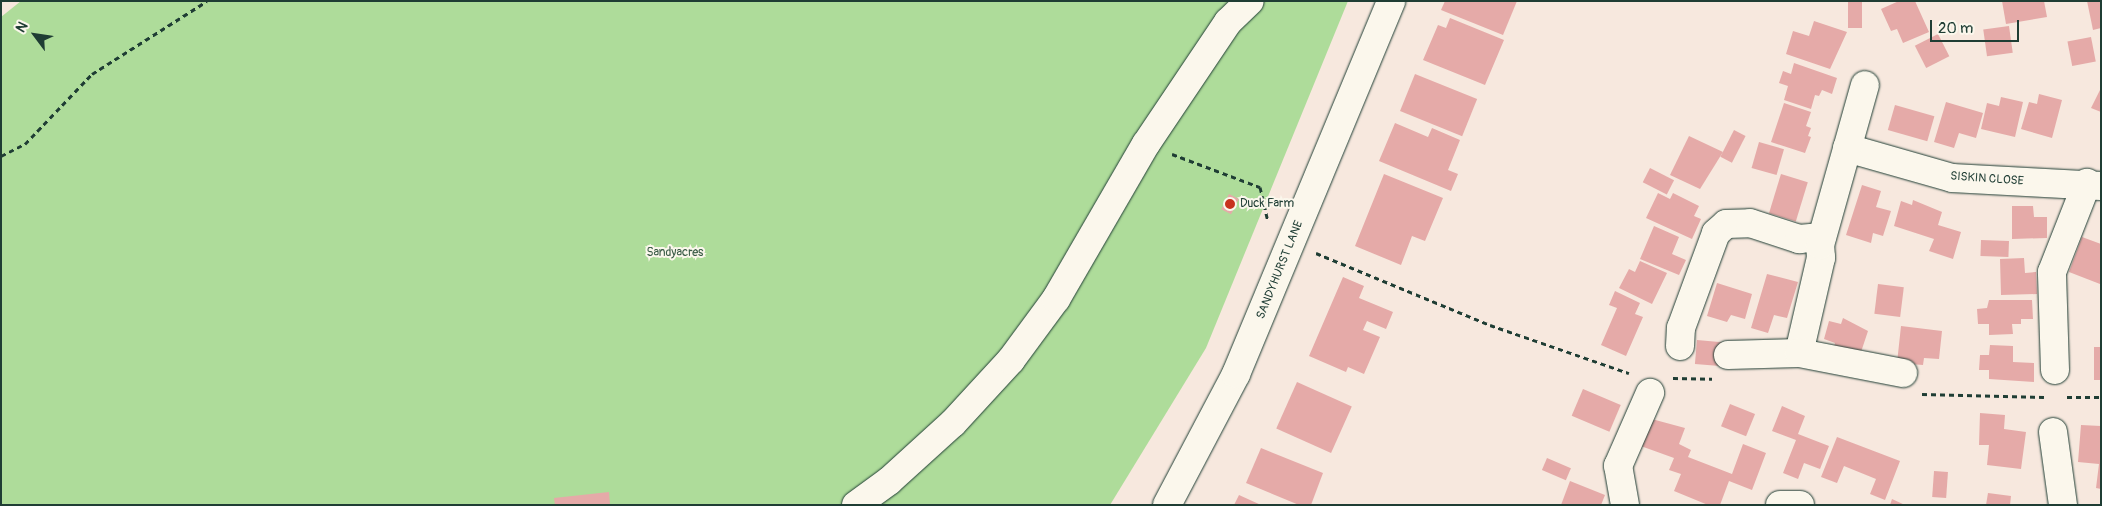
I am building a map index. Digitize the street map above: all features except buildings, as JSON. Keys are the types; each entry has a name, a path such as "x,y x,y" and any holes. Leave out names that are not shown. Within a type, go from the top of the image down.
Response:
{"street":[{"path":"856,505 889,481 953,423 1011,360 1056,299 1146,144 1228,22 1250,1"},
{"name":"SANDYHURST LANE","path":"1167,505 1236,374 1291,242 1383,4"},
{"path":"1800,354 1821,258 1822,237 1865,85"},
{"name":"SISKIN CLOSE","path":"1847,148 1952,178 2094,184"},
{"path":"2055,370 2052,272 2094,184"},
{"path":"1680,346 1682,328 1716,233 1726,224 1728,217 1799,238 1822,237"},
{"path":"1728,355 1800,354 1903,373"},
{"path":"1625,505 1618,466 1650,393"},
{"path":"2053,432 2063,505"},
{"path":"1780,505 1800,505"}],"path":[{"path":"1,156 25,144 92,74 207,1"},
{"path":"1146,144 1260,186 1270,231 1291,242"}],"green space":[{"name":"Sandyacres","path":"21,1 1348,1 1206,348 1110,505 1,505 1,17"}],"place":[{"name":"Duck Farm","path":"1230,204"}]}
